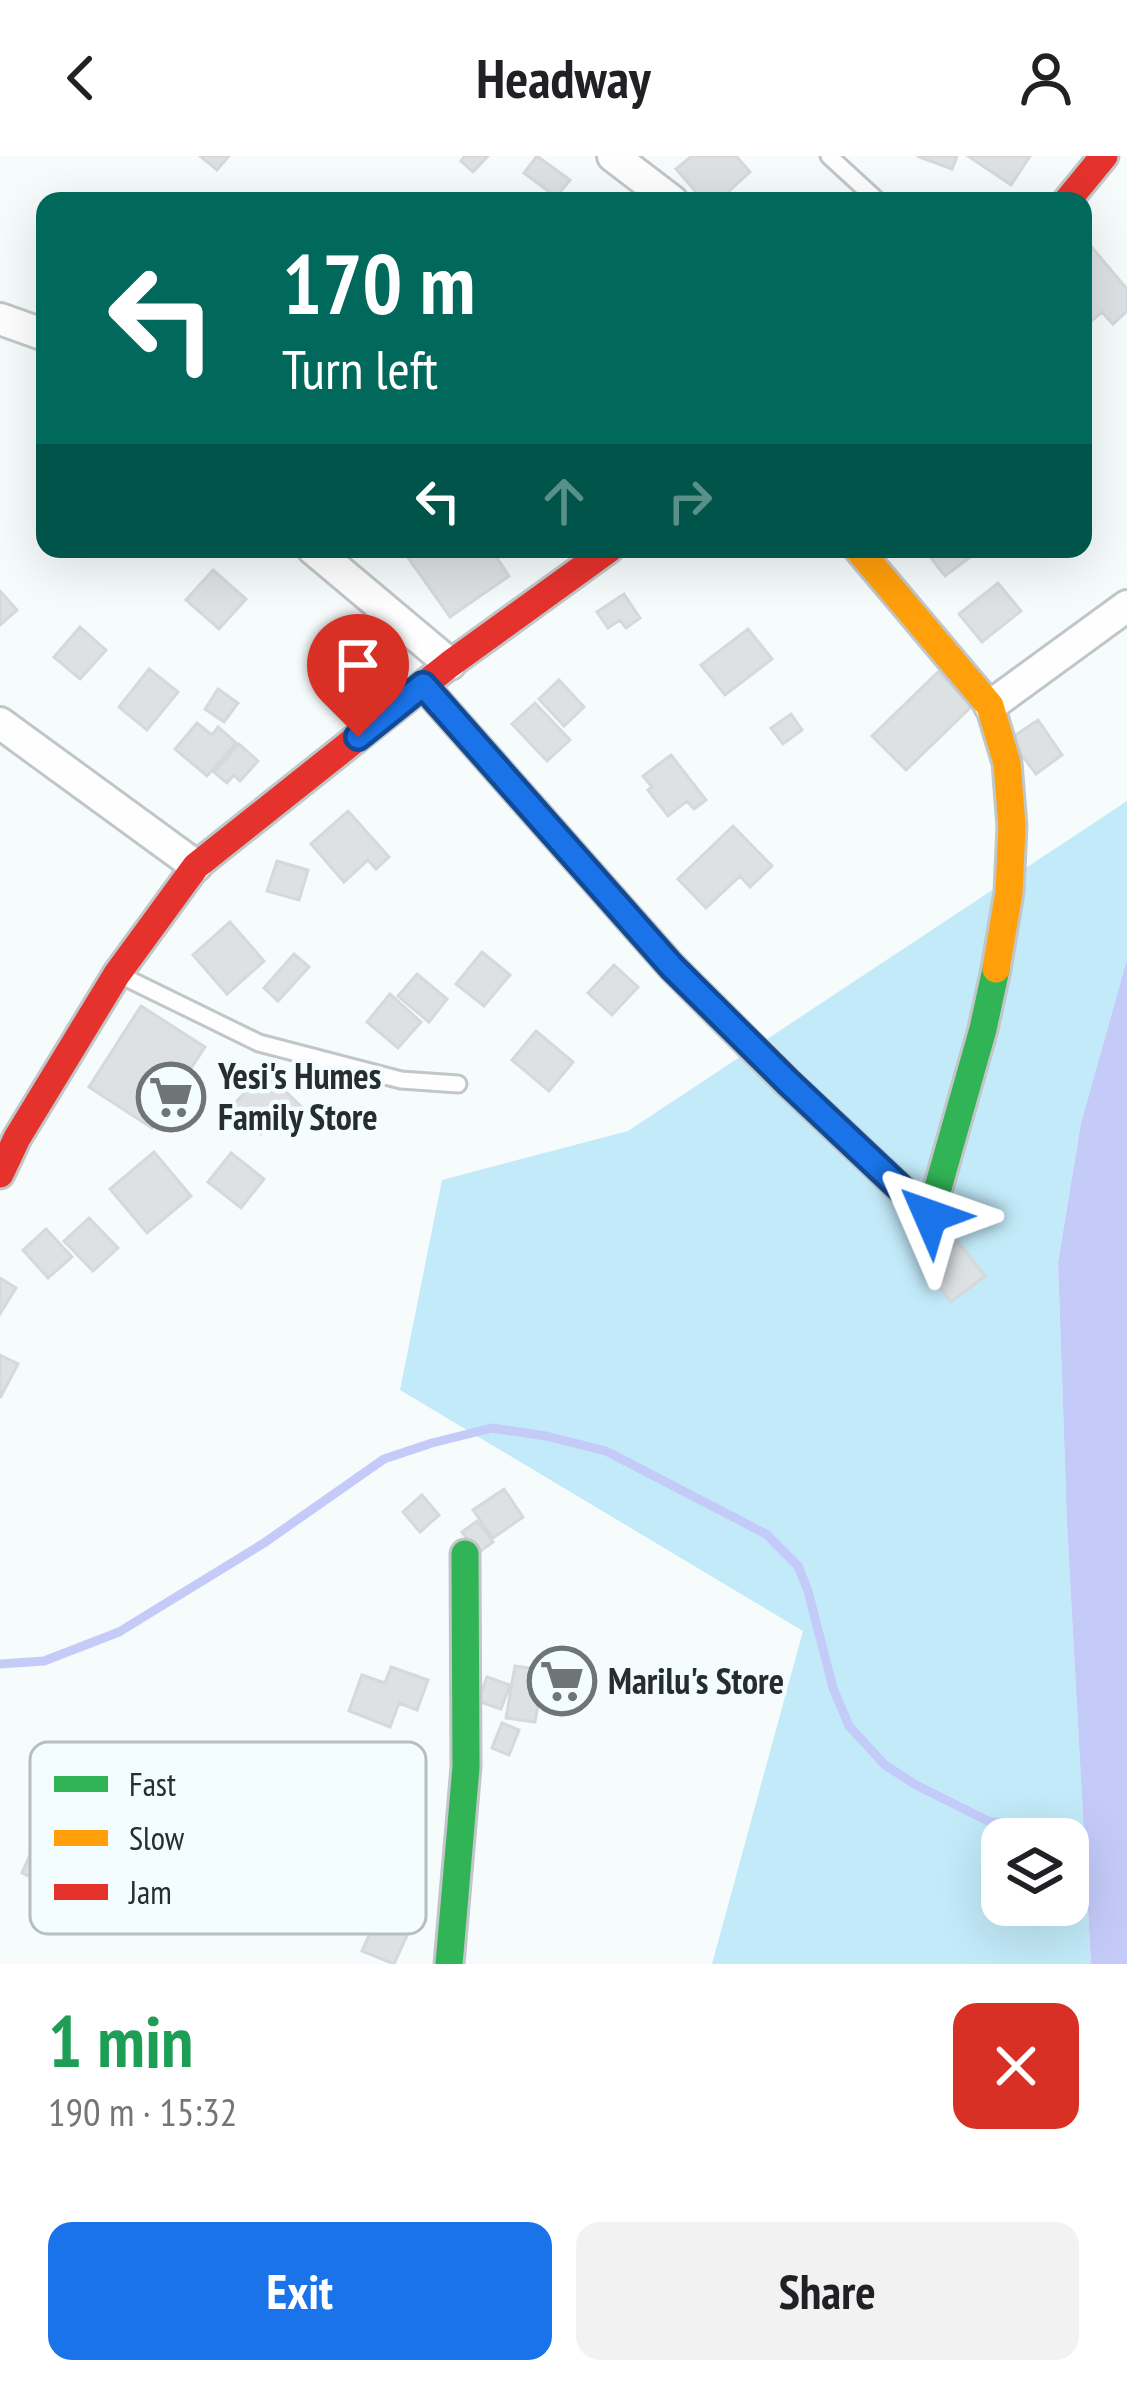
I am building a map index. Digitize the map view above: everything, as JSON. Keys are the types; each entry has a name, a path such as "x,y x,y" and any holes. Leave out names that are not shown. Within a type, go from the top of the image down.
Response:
{"street":[{"path":"613,156 660,192"},
{"path":"1074,192 1104,156"},
{"path":"0,319 36,331"},
{"path":"325,558 450,664"},
{"path":"0,1174 117,974 196,866 450,664 596,558"},
{"path":"423,685 672,967 930,1216 999,964 1012,849 1011,802 1002,735 990,706 866,558"},
{"path":"990,706 1127,606"},
{"path":"0,723 196,866"},
{"path":"449,1964 466,1767 465,1553"}],"lane":[{"path":"829,156 868,192"},
{"path":"117,974 260,1043 400,1080 458,1084"}],"shaded area":[{"path":"1127,801 1127,959 1081,1123 1058,1262 1083,1818 981,1818 981,1926 1089,1926 1091,1964 712,1964 803,1631 400,1390 442,1180 628,1131"},
{"path":"1127,959 1127,1964 1091,1964 1089,1818 1083,1818 1058,1262 1081,1123"}],"building":[{"path":"200,156 229,156 217,170"},
{"path":"465,156 488,156 473,172 461,161"},
{"path":"537,156 570,180 560,192 549,192 524,173"},
{"path":"692,156 736,156 750,172 728,192 696,192 676,169"},
{"path":"917,156 957,156 952,169"},
{"path":"968,156 1030,156 1011,185"},
{"path":"1092,247 1127,289 1127,311 1113,324 1102,312 1092,320"},
{"path":"408,558 497,558 509,576 450,617"},
{"path":"931,558 969,558 945,576"},
{"path":"213,570 246,599 219,629 186,600"},
{"path":"998,583 1021,611 982,642 959,614"},
{"path":"0,591 17,610 0,625"},
{"path":"624,594 640,618 626,628 620,620 608,628 597,612"},
{"path":"80,627 106,650 80,679 54,657"},
{"path":"748,629 772,659 725,695 701,665"},
{"path":"149,669 178,692 147,730 119,707"},
{"path":"938,672 972,706 906,770 872,736"},
{"path":"559,680 584,707 564,726 539,699"},
{"path":"218,689 238,703 224,722 205,709"},
{"path":"535,703 570,740 547,761 512,724"},
{"path":"791,714 802,730 783,744 771,728"},
{"path":"1038,720 1062,755 1036,774 1010,739"},
{"path":"197,723 212,735 218,727 236,743 207,776 175,749"},
{"path":"239,744 258,761 240,781 234,775 227,783 214,772"},
{"path":"671,755 706,800 694,809 687,801 668,816 643,776"},
{"path":"348,811 389,857 376,869 368,860 344,882 311,844"},
{"path":"733,826 772,866 750,887 740,876 706,908 678,879"},
{"path":"277,861 308,870 299,900 267,891"},
{"path":"230,922 264,961 227,994 193,955"},
{"path":"482,952 510,975 484,1006 456,984"},
{"path":"294,954 309,967 278,1001 264,988"},
{"path":"614,965 638,987 612,1015 588,993"},
{"path":"417,974 447,999 429,1022 398,996"},
{"path":"390,994 421,1022 398,1048 367,1022"},
{"path":"141,1006 205,1047 152,1128 89,1087"},
{"path":"536,1031 573,1062 549,1091 512,1060"},
{"path":"265,1072 307,1112 288,1132 275,1120 261,1134 232,1106"},
{"path":"154,1152 191,1196 147,1233 110,1189"},
{"path":"231,1153 264,1179 241,1208 208,1182"},
{"path":"89,1218 118,1248 93,1271 64,1241"},
{"path":"46,1229 72,1257 48,1278 23,1250"},
{"path":"958,1242 985,1276 951,1302 925,1268"},
{"path":"0,1278 16,1288 0,1314"},
{"path":"0,1355 18,1364 0,1398"},
{"path":"504,1489 523,1517 493,1538 473,1510"},
{"path":"422,1495 439,1515 420,1532 403,1512"},
{"path":"477,1521 493,1542 478,1553 462,1532"},
{"path":"515,1666 544,1670 535,1722 506,1718"},
{"path":"391,1667 428,1680 417,1710 399,1703 390,1727 349,1711 362,1675 385,1683"},
{"path":"487,1677 510,1685 501,1709 478,1701"},
{"path":"502,1723 519,1730 509,1755 492,1748"},
{"path":"370,1934 408,1934 394,1964 362,1951"}],"waterway":[{"path":"0,1664 44,1661 119,1632 264,1543 384,1459 492,1428 546,1436 606,1451 766,1534 798,1566 833,1688 849,1726 885,1765 988,1821 1092,1835"}],"traffic: fast":[{"path":"423,685 672,967 930,1216 996,969"},
{"path":"449,1964 466,1767 465,1554"}],"traffic: slow":[{"path":"866,558 990,706 1007,763 1012,826 1009,892 996,969"}],"traffic: jam":[{"path":"1074,192 1104,156"},
{"path":"0,1174 117,974 196,866 450,664 597,558"}],"place":[{"name":"Yesi's Humes Family Store","path":"171,1097"},
{"name":"Marilu's Store","path":"562,1681"}],"route":[{"path":"358,737 423,685 672,967 930,1216"}]}
